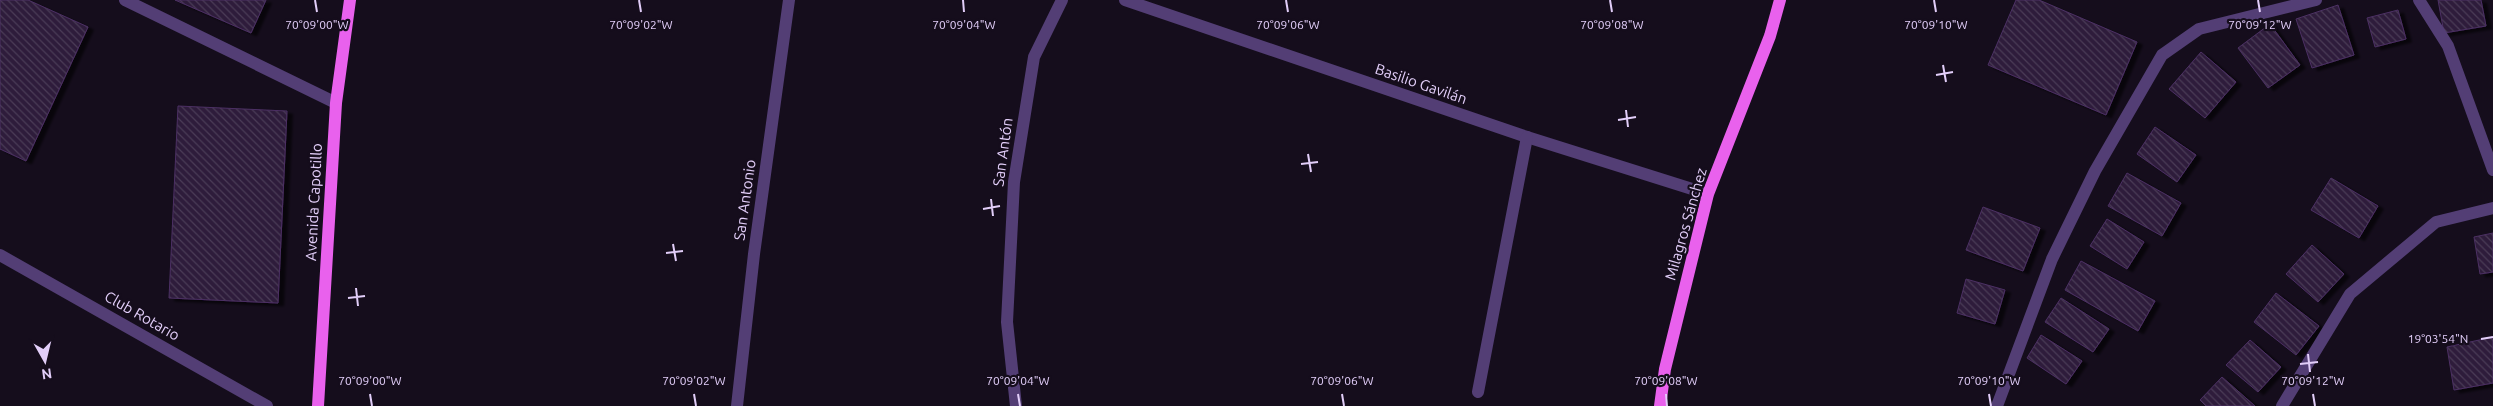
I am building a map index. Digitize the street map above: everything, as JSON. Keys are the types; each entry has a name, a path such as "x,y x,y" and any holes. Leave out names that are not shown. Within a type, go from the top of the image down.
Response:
{"main road":[{"name":"Avenida Capotillo","path":"318,406 336,103 350,0"},
{"name":"Milagros Sánchez","path":"1660,406 1665,369 1708,194 1770,36 1780,0"}],"street":[{"path":"125,0 336,103"},
{"name":"San Antonio","path":"737,406 754,254 789,0"},
{"name":"San Antón","path":"1016,406 1007,322 1014,182 1034,57 1062,0"},
{"name":"Basilio Gavilán","path":"1125,0 1527,137 1708,194"},
{"path":"1996,406 2052,259 2095,171 2162,54 2199,29 2316,0"},
{"path":"2419,0 2448,46 2493,170"},
{"path":"1478,392 1527,137"},
{"path":"2282,406 2350,294 2436,222 2493,208"},
{"name":"Club Rotario","path":"0,255 267,406"}],"building":[{"path":"0,0 28,0 88,27 26,161 0,149"},
{"path":"175,0 266,0 251,33"},
{"path":"2016,0 2039,0 2137,42 2106,115 1988,65"},
{"path":"2438,0 2481,0 2486,26 2444,33"},
{"path":"2338,5 2354,55 2312,68 2296,19"},
{"path":"2398,10 2406,39 2375,47 2367,18"},
{"path":"2270,24 2300,65 2268,88 2238,48"},
{"path":"2201,52 2236,82 2205,118 2169,89"},
{"path":"178,106 287,111 278,303 169,298"},
{"path":"2155,127 2196,155 2177,182 2137,154"},
{"path":"2127,173 2181,203 2162,236 2108,206"},
{"path":"2331,178 2378,206 2359,238 2311,210"},
{"path":"1983,207 2040,228 2023,271 1966,250"},
{"path":"2107,219 2144,242 2127,269 2090,246"},
{"path":"2493,233 2493,272 2480,274 2474,237"},
{"path":"2312,245 2344,274 2318,302 2286,274"},
{"path":"2081,261 2155,301 2138,331 2065,290"},
{"path":"1966,279 2005,290 1995,324 1957,313"},
{"path":"2276,293 2319,326 2296,355 2254,322"},
{"path":"2061,298 2109,329 2093,352 2045,322"},
{"path":"2041,335 2082,361 2066,384 2027,358"},
{"path":"2493,337 2493,383 2454,390 2447,347"},
{"path":"2250,340 2281,367 2258,392 2226,365"},
{"path":"2222,377 2255,406 2206,406 2200,400"}]}
